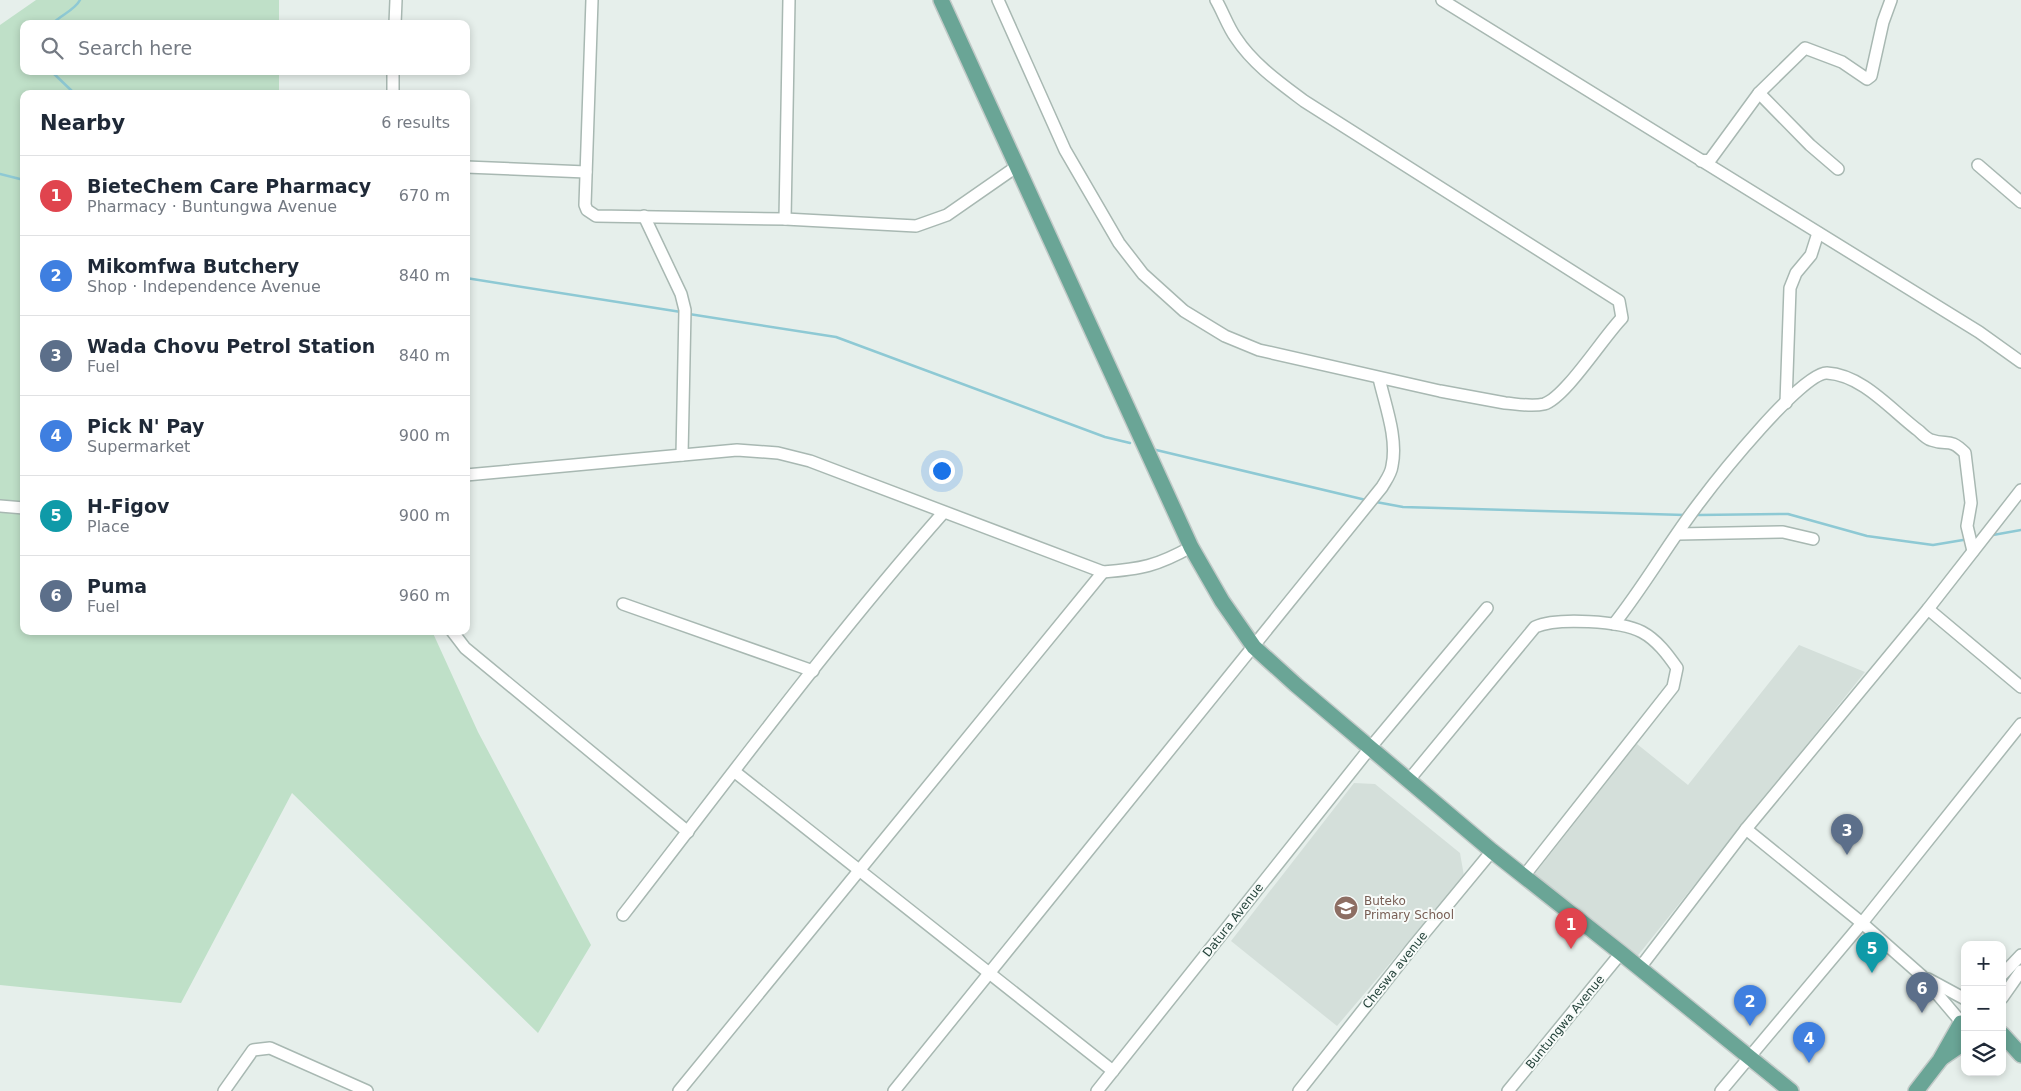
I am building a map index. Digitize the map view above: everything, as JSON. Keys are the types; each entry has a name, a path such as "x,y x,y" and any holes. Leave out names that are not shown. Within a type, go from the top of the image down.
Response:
{"main road":[{"path":"941,0 1191,547 1222,601 1254,647 1492,851 1622,953 1639,969 1791,1091"},
{"path":"1916,1091 1940,1060 1961,1024"},
{"path":"2006,1038 2021,1055"},
{"path":"1940,1060 1961,1045"},
{"path":"2006,1046 2021,1055"}],"street":[{"path":"395,20 396,0"},
{"path":"592,0 585,205 590,213 604,217 785,219 894,226 930,223 946,215 1016,166"},
{"path":"785,219 789,0"},
{"path":"998,0 1065,150 1119,243 1143,274 1184,311 1231,339 1259,350 1379,378 1505,403 1545,404 1568,384 1622,318 1621,306 1616,297 1296,96 1265,70 1240,43 1216,0"},
{"path":"1442,0 1979,332 2021,362"},
{"path":"1700,161 1710,160 1760,92 1806,48 1842,62 1867,79 1870,76 1883,22 1891,0"},
{"path":"393,90 394,75"},
{"path":"1760,92 1810,145 1838,169"},
{"path":"1978,165 2021,202"},
{"path":"470,167 586,172"},
{"path":"644,216 682,294 685,310 682,456"},
{"path":"1786,403 1790,288 1796,273 1811,255 1818,233"},
{"path":"1614,624 1699,503 1749,442 1804,383 1816,375 1835,375 1861,386 1931,440 1950,441 1965,453 1971,503 1967,526 1973,551"},
{"path":"894,1091 1254,647 1372,500 1390,474 1393,461 1392,440 1379,378"},
{"path":"470,475 737,450 778,453 810,461 1103,572 1142,569 1191,547"},
{"path":"1639,969 1746,829 1928,609 2021,490"},
{"path":"0,506 20,508"},
{"path":"623,915 813,670 900,562 944,513"},
{"path":"1678,534 1783,532 1812,538"},
{"path":"679,1091 1103,572"},
{"path":"623,604 813,670"},
{"name":"Datura Avenue","path":"1097,1091 1370,748 1487,608"},
{"path":"1928,609 2021,687"},
{"path":"1408,780 1535,627 1559,622 1614,624 1640,631 1658,644 1677,668 1677,678 1663,700 1524,876"},
{"path":"455,635 466,648 688,832"},
{"path":"1721,1091 1862,923 2021,724"},
{"path":"734,772 1113,1071"},
{"path":"1746,829 1862,923 1922,976 1961,1019"},
{"name":"Cheswa avenue","path":"1299,1091 1412,948 1492,851"},
{"name":"Buntungwa Avenue","path":"1508,1091 1622,953"},
{"path":"2006,971 2021,954"},
{"path":"2006,992 2021,971"},
{"path":"1922,976 1961,997"},
{"path":"224,1091 253,1050 270,1048 367,1091"}],"shaded area":[{"path":"1799,645 1865,672 1635,959 1533,876 1637,744 1688,785"},
{"name":"Buteko Primary School","path":"1354,783 1375,784 1460,853 1464,876 1337,1026 1231,941"}],"green space":[{"path":"36,0 279,0 279,20 20,20 20,75 279,75 279,90 20,90 20,635 434,635 478,732 591,945 538,1033 292,793 181,1003 0,985 0,25"}],"waterway":[{"path":"57,20 75,7 80,0"},
{"path":"55,75 71,90"},
{"path":"0,174 20,179"},
{"path":"470,279 681,312"},
{"path":"689,314 836,337 1105,437 1130,443"},
{"path":"1152,449 1366,500"},
{"path":"1376,502 1403,507 1685,515"},
{"path":"1698,515 1788,514 1867,536 1933,545 1963,540"},
{"path":"1993,535 2021,530"}],"place":[{"name":"Wada Chovu Petrol Station","path":"1847,855"},
{"name":"Buteko Primary School","path":"1346,908"},
{"name":"BieteChem Care Pharmacy","path":"1571,949"},
{"name":"H-Figov","path":"1872,973"},
{"name":"Puma","path":"1922,1013"},
{"name":"Mikomfwa Butchery","path":"1750,1026"},
{"name":"Pick N' Pay","path":"1809,1063"}]}
